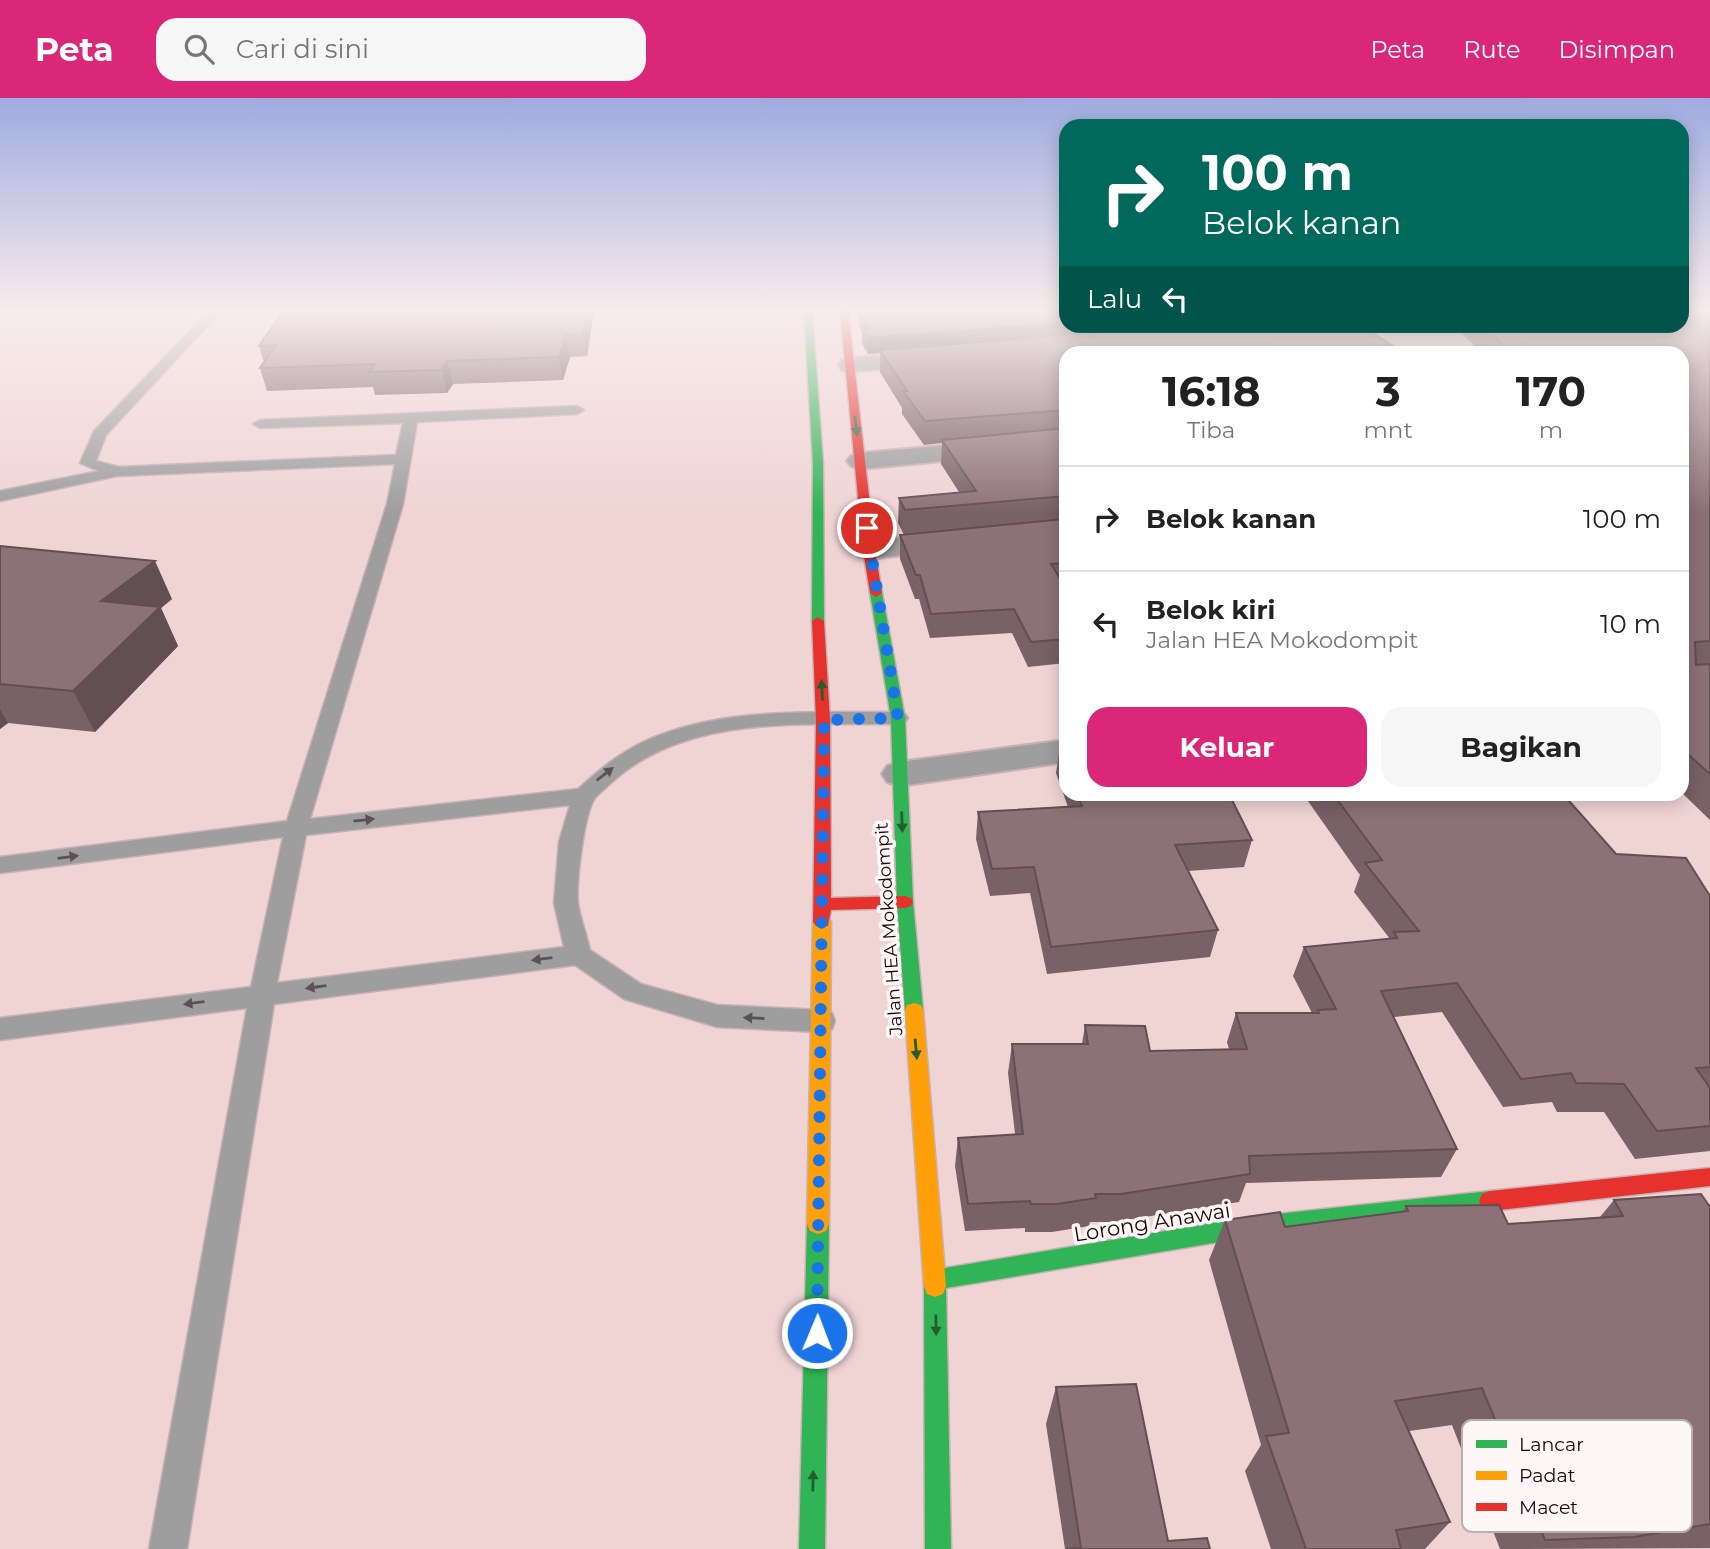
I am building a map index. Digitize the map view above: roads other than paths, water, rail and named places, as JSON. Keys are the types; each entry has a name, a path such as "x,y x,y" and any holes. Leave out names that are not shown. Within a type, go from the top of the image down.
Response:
{"street":[{"path":"812,378 818,463 817,596 824,720 822,1021 812,1549"},
{"name":"Jalan HEA Mokodompit","path":"851,378 869,550 898,718 905,902 935,1279 938,1549"},
{"path":"860,461 1059,443"},
{"path":"869,550 980,539"},
{"path":"900,774 1059,752"},
{"path":"822,904 905,902"},
{"name":"Lorong Anawai","path":"935,1279 1248,1227 1710,1177"}],"lane":[{"path":"118,472 88,463 99,434 152,378"},
{"path":"260,424 576,410"},
{"path":"168,1549 262,995 296,828 396,504 411,418"},
{"path":"0,496 118,472 403,459"},
{"path":"579,955 566,902 571,842 584,796 603,774 660,741 707,727 758,722 898,718"},
{"path":"0,865 584,796"},
{"path":"0,1029 579,955 633,992 717,1016 822,1021"}]}
